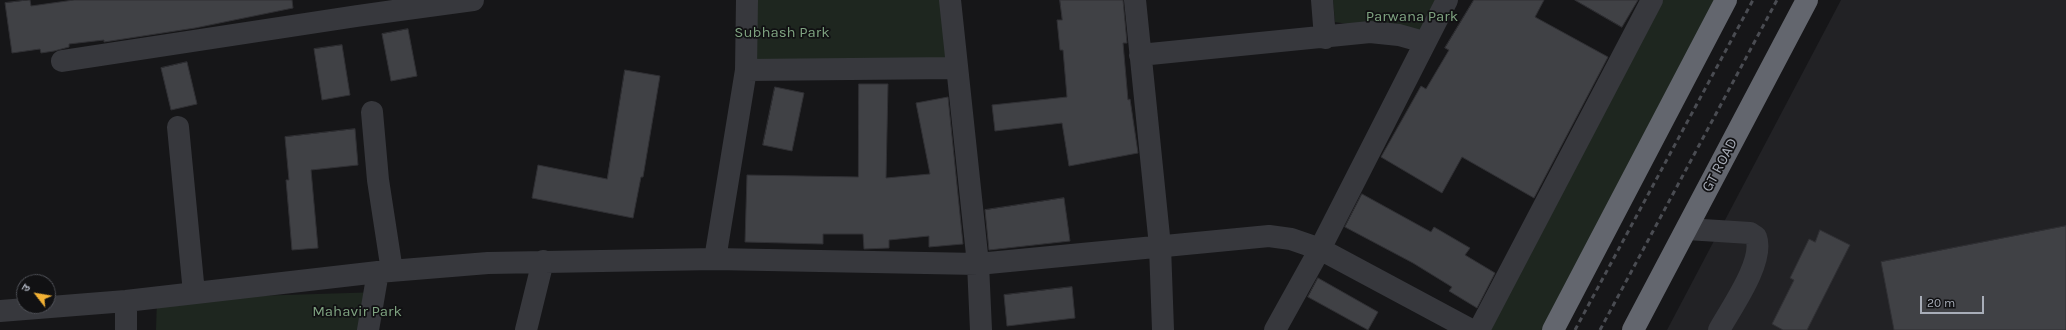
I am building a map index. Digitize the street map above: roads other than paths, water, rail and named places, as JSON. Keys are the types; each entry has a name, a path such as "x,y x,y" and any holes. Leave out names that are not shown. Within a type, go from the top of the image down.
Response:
{"highway":[{"path":"1553,330 1726,0"},
{"name":"GT ROAD","path":"1633,330 1807,0"}],"street":[{"path":"62,61 356,8 473,0"},
{"path":"714,259 746,70 747,0"},
{"path":"950,0 955,68 978,264 981,330"},
{"path":"1134,0 1160,246 1163,330"},
{"path":"1322,0 1325,38"},
{"path":"1275,330 1320,249 1424,42 1447,0"},
{"path":"1479,330 1652,0"},
{"path":"1140,55 1325,38 1370,32 1399,36 1424,42"},
{"path":"746,70 955,68"},
{"path":"368,330 385,271 372,112"},
{"path":"178,127 194,293"},
{"path":"1686,229 1750,233 1756,237 1759,244 1754,265 1719,330"},
{"path":"0,311 126,301 385,271 543,261 714,259 978,264 1269,236 1290,239 1320,249 1471,330"},
{"path":"526,330 543,261"},
{"path":"126,301 126,330"}],"railway":[{"path":"1575,330 1753,0"},
{"path":"1600,330 1777,0"}],"park label":[{"name":"Parwana Park","path":"1412,17"},
{"name":"Subhash Park","path":"782,33"},
{"name":"Mahavir Park","path":"357,312"}]}
